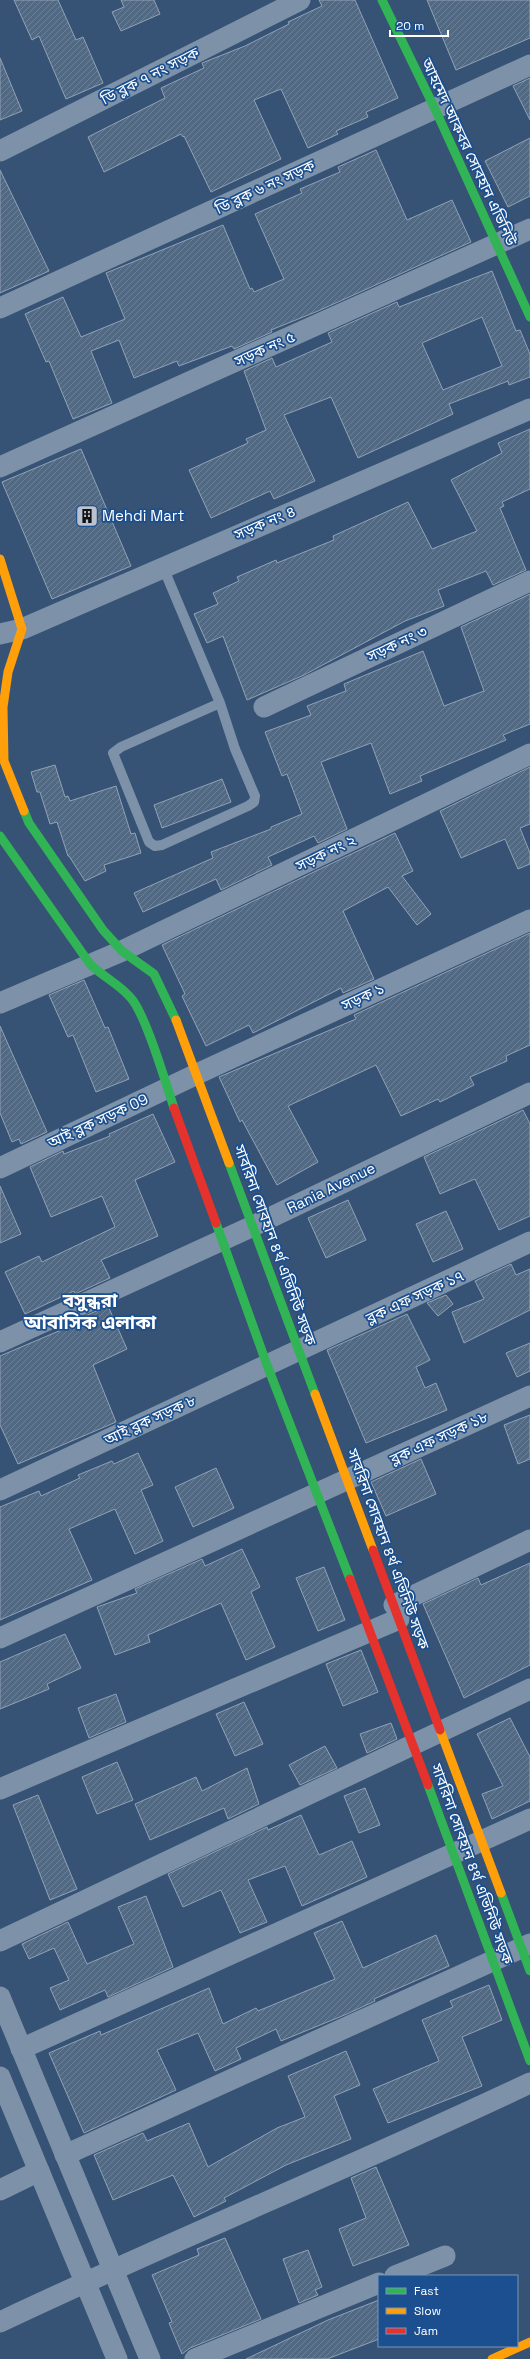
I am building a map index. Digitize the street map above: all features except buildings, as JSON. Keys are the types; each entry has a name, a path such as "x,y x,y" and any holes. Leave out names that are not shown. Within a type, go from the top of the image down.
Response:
{"street":[{"name":"ডি ব্লক ৭ নং সড়ক","path":"0,151 300,0"},
{"name":"আহমেদ আকবর সোবহান এভিনিউ","path":"382,0 435,109 530,317"},
{"name":"ডি ব্লক ৬ নং সড়ক","path":"0,308 530,65"},
{"name":"সড়ক নং ৫","path":"0,467 530,229"},
{"name":"সড়ক নং ৪","path":"0,634 22,629 162,567 530,409"},
{"path":"0,559 22,629"},
{"name":"সড়ক নং ৩","path":"264,707 530,581"},
{"name":"সাবরিনা সোবহান ৪র্থ এভিনিউ সড়ক","path":"22,629 8,672 3,707 2,762 29,823 103,930 122,951 154,974 170,1004 482,1841 526,1946 530,1971"},
{"name":"সড়ক নং ২","path":"0,1003 122,951 530,754"},
{"name":"সাবরিনা সোবহান ৪র্থ এভিনিউ সড়ক","path":"0,836 90,964 102,976 130,997 142,1018 267,1366 370,1631 530,2061"},
{"name":"সড়ক ১","path":"197,1074 530,920"},
{"name":"আই ব্লক সড়ক 09","path":"0,1168 197,1074"},
{"name":"Rania Avenue","path":"0,1342 253,1226 530,1092"},
{"name":"ব্লক এফ সড়ক ১৭","path":"300,1352 530,1242"},
{"name":"আই ব্লক সড়ক ৮","path":"0,1490 300,1352"},
{"name":"ব্লক এফ সড়ক ১৮","path":"0,1638 530,1396"},
{"path":"0,1789 370,1631 396,1612 530,1540"},
{"path":"0,1941 530,1689"},
{"path":"22,2049 530,1819"},
{"path":"65,2155 526,1946"},
{"path":"0,1997 150,2359"},
{"path":"0,2077 117,2359"},
{"path":"0,2322 113,2269 450,2121 530,2083"},
{"path":"0,2190 39,2172"},
{"path":"398,2275 445,2256"},
{"path":"195,2359 378,2283"},
{"path":"492,2359 530,2342"}],"lane":[{"path":"162,567 220,703 235,749 255,796 254,802 162,845 155,846 149,842 113,753 121,747 220,703"}],"traffic: fast":[{"path":"382,0 435,109 530,317"},
{"path":"24,811 29,823 103,930 122,951 154,974 176,1020"},
{"path":"0,836 90,964 126,992 136,1005 155,1049 174,1108"},
{"path":"229,1163 315,1394"},
{"path":"216,1223 267,1365 350,1579"},
{"path":"428,1785 530,2061"},
{"path":"501,1893 530,1971"}],"traffic: slow":[{"path":"0,559 22,629 8,672 3,707 4,761 24,811"},
{"path":"176,1020 229,1163"},
{"path":"315,1394 373,1550"},
{"path":"440,1730 501,1893"},
{"path":"492,2359 530,2342"}],"traffic: jam":[{"path":"174,1108 216,1223"},
{"path":"373,1550 440,1730"},
{"path":"350,1579 428,1785"}],"place":[{"name":"Mehdi Mart","path":"87,516"}],"district":[{"name":"বসুন্ধরা আবাসিক এলাকা","path":"90,1311"}]}
